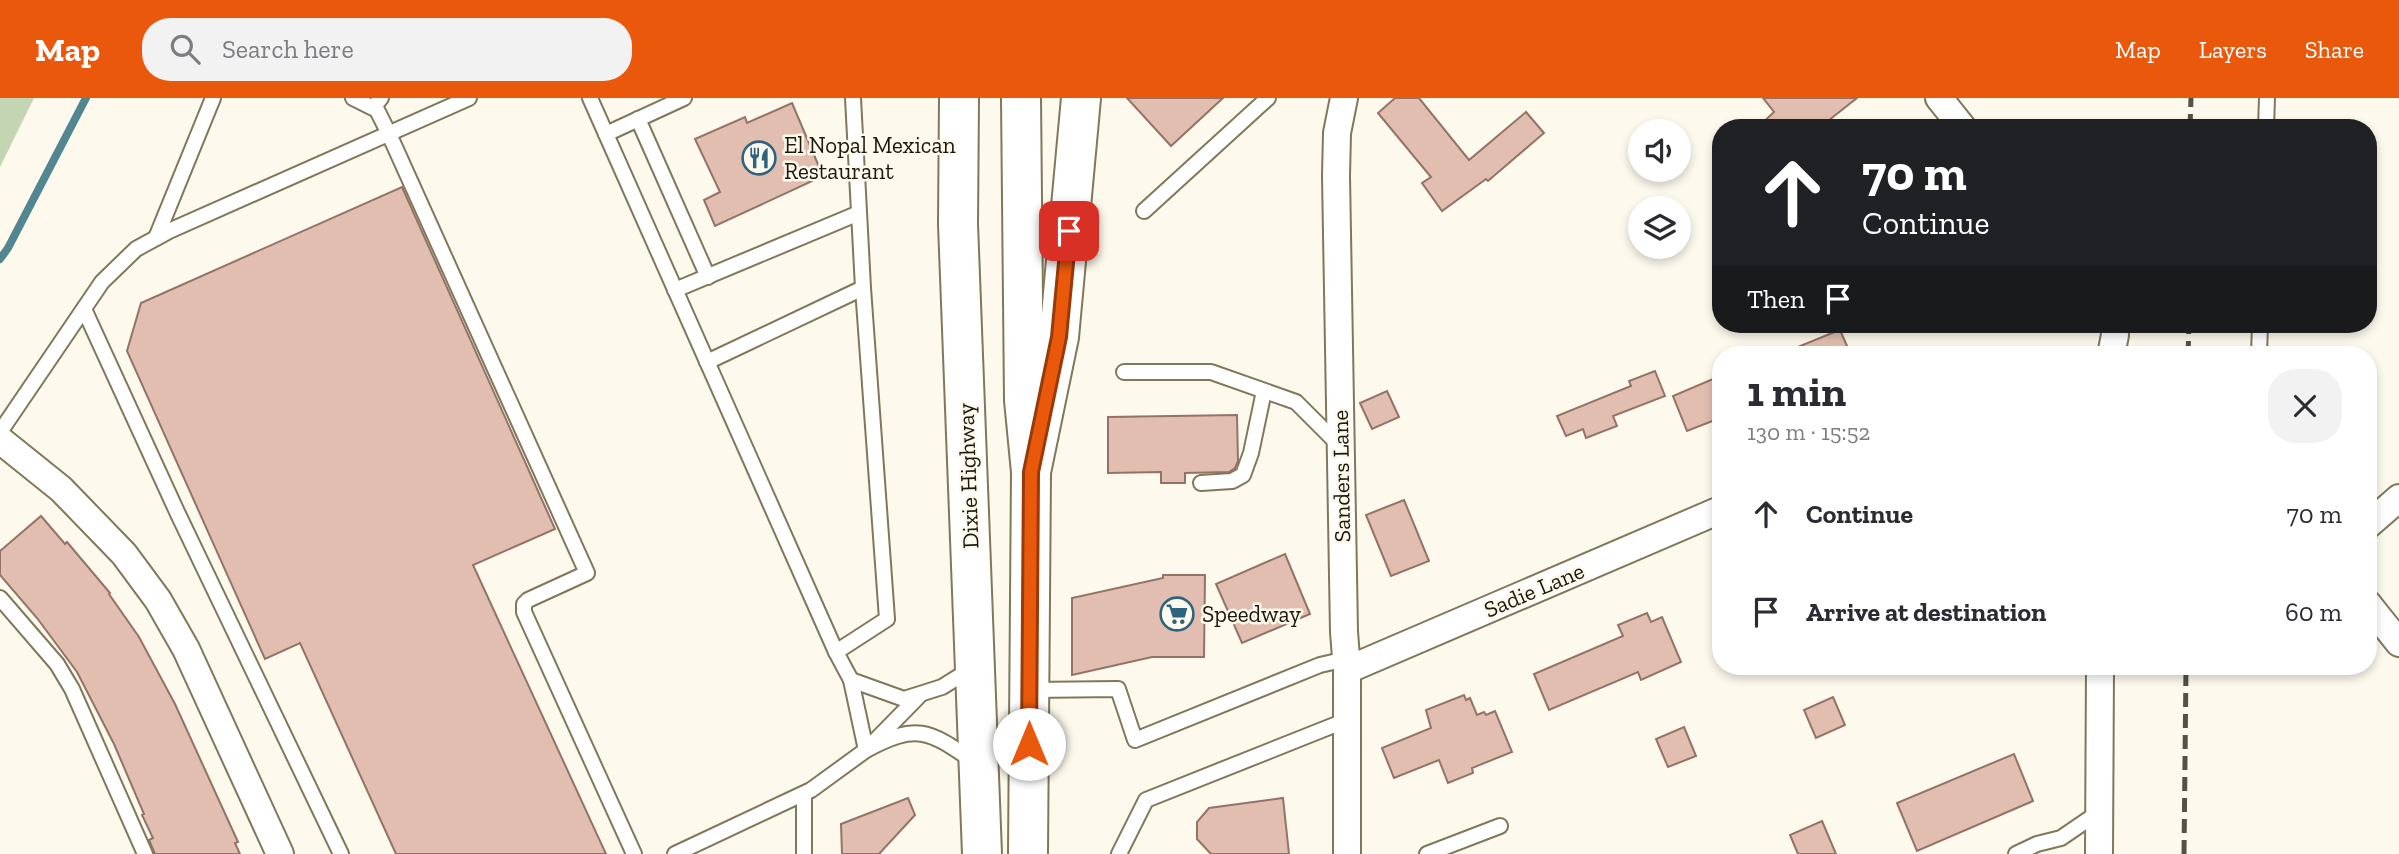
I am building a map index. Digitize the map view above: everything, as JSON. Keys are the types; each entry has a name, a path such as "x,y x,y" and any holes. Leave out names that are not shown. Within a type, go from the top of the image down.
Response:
{"main road":[{"name":"Dixie Highway","path":"959,98 958,224 982,854"},
{"path":"1021,98 1024,400 1031,472 1028,854"},
{"path":"1031,472 1059,337 1081,98"}],"street":[{"name":"Sanders Lane","path":"1344,98 1338,133 1336,176 1347,720 1347,854"},
{"path":"1939,98 1956,119"},
{"path":"0,440 61,489 124,554 158,600 186,649 280,854"},
{"path":"2377,517 2399,498"},
{"name":"Sadie Lane","path":"1346,664 1712,513"},
{"path":"2377,615 2399,643"},
{"path":"2099,854 2101,675"}],"lane":[{"path":"156,238 213,98"},
{"path":"353,98 373,108 378,102"},
{"path":"0,432 102,282 136,249 469,98"},
{"path":"590,98 835,652 851,680 866,750"},
{"path":"606,134 684,98"},
{"path":"835,652 887,619 863,288 853,98"},
{"path":"1144,211 1268,98"},
{"path":"2266,119 2267,98"},
{"path":"378,102 389,134 587,573 528,600 524,604 524,612 634,854"},
{"path":"638,119 708,276"},
{"path":"675,290 859,214"},
{"path":"707,362 863,288"},
{"path":"84,309 178,514 341,854"},
{"path":"1124,372 1211,372 1264,390 1296,402 1341,447"},
{"path":"1200,484 1232,481 1243,475 1251,453 1264,390"},
{"path":"0,598 57,664 72,689 145,854"},
{"path":"1030,691 1118,688 1135,740 1320,665 1346,664"},
{"path":"851,680 904,699 942,687 975,667"},
{"path":"866,750 920,695"},
{"path":"1119,854 1146,800 1347,720"},
{"path":"675,854 804,794 866,750 894,735 915,733 939,737 979,765"},
{"path":"804,794 804,854"},
{"path":"2016,854 2037,844 2061,838 2099,812"},
{"path":"1427,854 1500,826"}],"green space":[{"path":"0,98 34,98 0,167"}],"building":[{"path":"1127,98 1223,98 1171,146"},
{"path":"1395,98 1419,98 1469,160 1526,112 1544,133 1488,181 1486,179 1442,211 1422,183 1431,177 1378,113"},
{"path":"1763,98 1857,98 1830,119 1767,119 1774,112"},
{"name":"El Nopal Mexican Restaurant","path":"792,103 823,176 715,226 704,200 720,192 695,139 745,117 747,123"},
{"path":"402,187 555,529 473,565 606,854 396,854 300,643 265,659 127,351 141,303"},
{"path":"1832,333 1841,333 1847,346 1800,346"},
{"path":"1655,371 1665,396 1613,416 1617,426 1586,438 1583,429 1566,436 1557,416 1631,386 1629,381"},
{"path":"1712,379 1712,421 1687,431 1673,396"},
{"path":"1387,391 1399,417 1372,429 1360,403"},
{"path":"1237,415 1238,461 1235,468 1229,472 1185,473 1185,483 1161,483 1161,472 1108,473 1108,417"},
{"path":"1404,500 1429,561 1391,576 1366,515"},
{"path":"41,516 110,593 139,637 175,704 238,842 235,843 240,854 155,854 149,840 153,838 114,744 77,672 37,618 0,575 0,551"},
{"path":"1285,554 1310,614 1242,643 1216,584"},
{"path":"1163,575 1205,575 1204,657 1152,657 1072,675 1072,598 1163,578"},
{"path":"1647,613 1651,622 1662,617 1681,662 1641,680 1638,672 1549,710 1534,674 1623,636 1618,625"},
{"path":"1464,695 1466,700 1470,698 1477,715 1495,711 1512,752 1472,768 1473,773 1448,783 1439,760 1394,778 1382,748 1431,728 1426,710"},
{"path":"1833,697 1845,725 1816,738 1804,710"},
{"path":"1684,727 1696,756 1668,767 1656,739"},
{"path":"2014,754 2033,801 1917,851 1897,803"},
{"path":"908,798 915,815 879,854 842,854 841,824"},
{"path":"1283,798 1289,854 1211,854 1197,839 1197,822 1209,808"},
{"path":"1822,821 1836,854 1798,854 1790,835"}],"waterway":[{"path":"0,259 86,98"}],"railway":[{"path":"2190,119 2191,98"},
{"path":"2188,346 2189,333"},
{"path":"2184,854 2186,675"}],"place":[{"name":"El Nopal Mexican Restaurant","path":"759,158"},
{"name":"Speedway","path":"1177,614"}],"route":[{"path":"1029,744 1031,472 1059,337 1069,231"}]}
